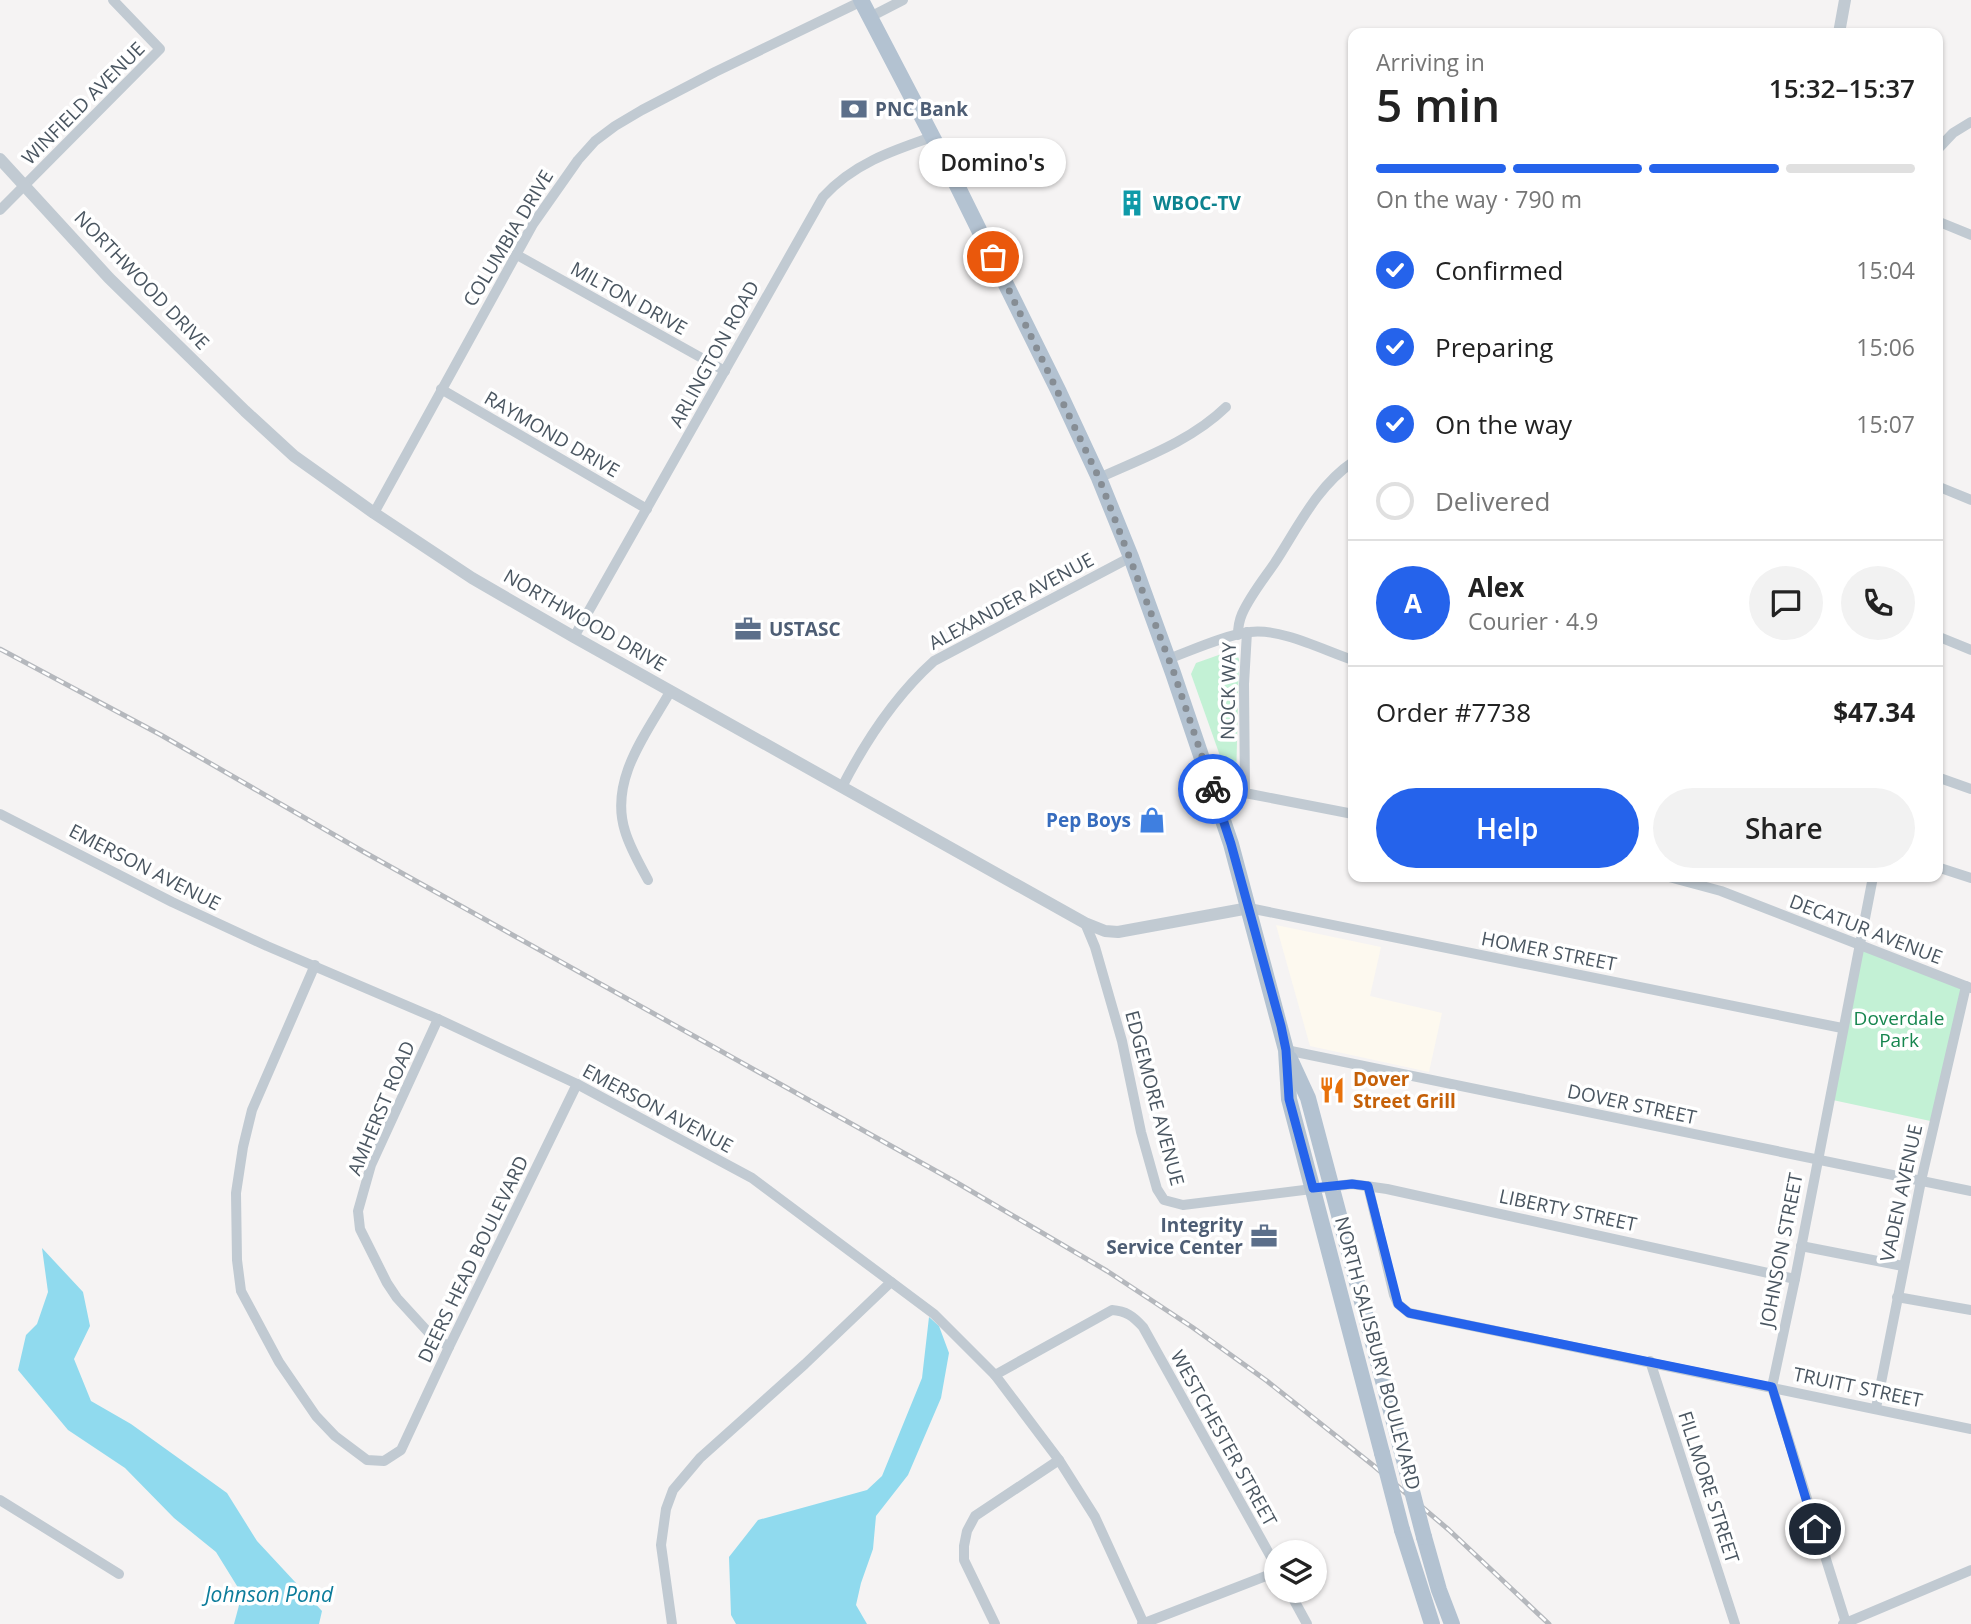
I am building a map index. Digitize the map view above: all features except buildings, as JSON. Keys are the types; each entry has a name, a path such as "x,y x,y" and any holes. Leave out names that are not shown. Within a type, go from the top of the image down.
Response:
{"main road":[{"name":"NORTH SALISBURY BOULEVARD","path":"862,1 1053,379 1099,478 1131,557 1229,837 1286,1050 1308,1098 1424,1537 1452,1624"},
{"name":"NORTH SALISBURY BOULEVARD","path":"1286,1050 1289,1099 1402,1530 1432,1624"}],"street":[{"name":"WINFIELD AVENUE","path":"0,210 160,49 113,0"},
{"path":"870,17 903,0"},
{"path":"1840,28 1845,0"},
{"name":"COLUMBIA DRIVE","path":"374,513 547,201 595,141 615,126 715,72 862,1"},
{"path":"1943,144 1971,122"},
{"name":"ARLINGTON ROAD","path":"574,637 823,197 843,177 880,155 932,137"},
{"name":"NORTHWOOD DRIVE","path":"0,159 109,278 294,456 472,578 670,692 1085,923 1105,931 1118,932 1249,908"},
{"path":"1943,223 1971,235"},
{"name":"MILTON DRIVE","path":"517,255 724,371"},
{"name":"RAYMOND DRIVE","path":"441,389 647,509"},
{"path":"1099,478 1188,436 1226,407"},
{"name":"NOCK WAY","path":"1348,465 1331,480 1317,498 1252,595 1238,625 1243,633 1245,793 1348,813"},
{"path":"1943,488 1971,500"},
{"name":"ALEXANDER AVENUE","path":"842,787 861,751 888,711 918,675 934,661 1131,557"},
{"path":"1168,659 1243,633 1278,634 1348,658"},
{"path":"1943,638 1971,650"},
{"path":"648,880 625,831 620,806 622,787 628,767 670,692"},
{"path":"1943,779 1971,789"},
{"name":"EMERSON AVENUE","path":"0,814 172,902 578,1084 752,1178 934,1314 995,1375 1059,1460 1096,1517 1143,1624"},
{"path":"1943,869 1971,878"},
{"name":"DECATUR AVENUE","path":"1688,882 1721,891 1969,987"},
{"name":"JOHNSON STREET","path":"1844,1623 1772,1387 1872,882"},
{"name":"HOMER STREET","path":"1249,908 1842,1028"},
{"name":"EDGEMORE AVENUE","path":"1085,923 1096,947 1122,1041 1141,1132 1157,1189 1164,1200 1183,1205 1332,1186"},
{"name":"DEERS HEAD BOULEVARD","path":"315,965 266,1076 243,1147 236,1205 237,1260 241,1291 279,1362 316,1416 335,1436 367,1460 384,1461 401,1450 578,1084"},
{"name":"VADEN AVENUE","path":"1876,1408 1921,1181 1969,987"},
{"name":"AMHERST ROAD","path":"438,1019 371,1165 358,1212 360,1229 397,1298 429,1333 449,1347"},
{"name":"DOVER STREET","path":"1286,1050 1971,1191"},
{"name":"LIBERTY STREET","path":"1332,1186 1368,1186 1795,1279"},
{"name":"TRUITT STREET","path":"1368,1186 1394,1295 1398,1304 1409,1313 1971,1429"},
{"path":"1801,1245 1903,1266"},
{"path":"672,1624 661,1545 666,1509 673,1490 699,1458 805,1364 891,1282"},
{"path":"1897,1297 1971,1310"},
{"name":"WESTCHESTER STREET","path":"995,1375 1112,1310 1122,1310 1133,1316 1143,1327 1264,1544"},
{"name":"FILLMORE STREET","path":"1650,1361 1735,1624"},
{"path":"995,1624 964,1560 967,1531 975,1516 1059,1460"},
{"path":"0,1500 119,1574"},
{"path":"1844,1623 1971,1570"},
{"path":"1143,1624 1264,1577"},
{"path":"1296,1603 1307,1624"}],"shaded area":[{"path":"1276,925 1381,947 1370,996 1442,1013 1429,1072 1310,1046"}],"green space":[{"path":"1230,651 1239,659 1236,782 1230,784 1191,674 1196,663"},
{"name":"Doverdale Park","path":"1858,945 1966,986 1935,1122 1828,1099"}],"water":[{"name":"Johnson Pond","path":"42,1248 83,1292 90,1326 74,1359 91,1401 131,1424 227,1493 257,1541 322,1611 319,1624 234,1624 242,1594 216,1552 174,1518 125,1468 68,1430 18,1370 26,1335 37,1324 48,1292"},
{"path":"929,1317 939,1326 949,1353 941,1398 908,1475 876,1516 873,1549 856,1605 867,1624 736,1624 731,1615 729,1557 758,1520 867,1490 882,1476 922,1378"}],"railway":[{"path":"0,649 161,735 364,852 954,1181 1107,1271 1267,1381 1374,1466 1449,1530 1549,1624"}],"way so far":[{"path":"993,257 1099,478 1174,673 1213,789"}],"place":[{"name":"PNC Bank","path":"854,109"},
{"name":"WBOC-TV","path":"1132,203"},
{"name":"Domino's","path":"993,257"},
{"name":"USTASC","path":"748,629"},
{"name":"Pep Boys","path":"1152,820"},
{"name":"Dover Street Grill","path":"1332,1090"},
{"name":"Integrity Service Center","path":"1264,1236"}],"route":[{"path":"1213,789 1231,844 1281,1026 1286,1050 1289,1099 1313,1188 1352,1184 1368,1186 1398,1304 1409,1313 1772,1387 1815,1529"}]}
